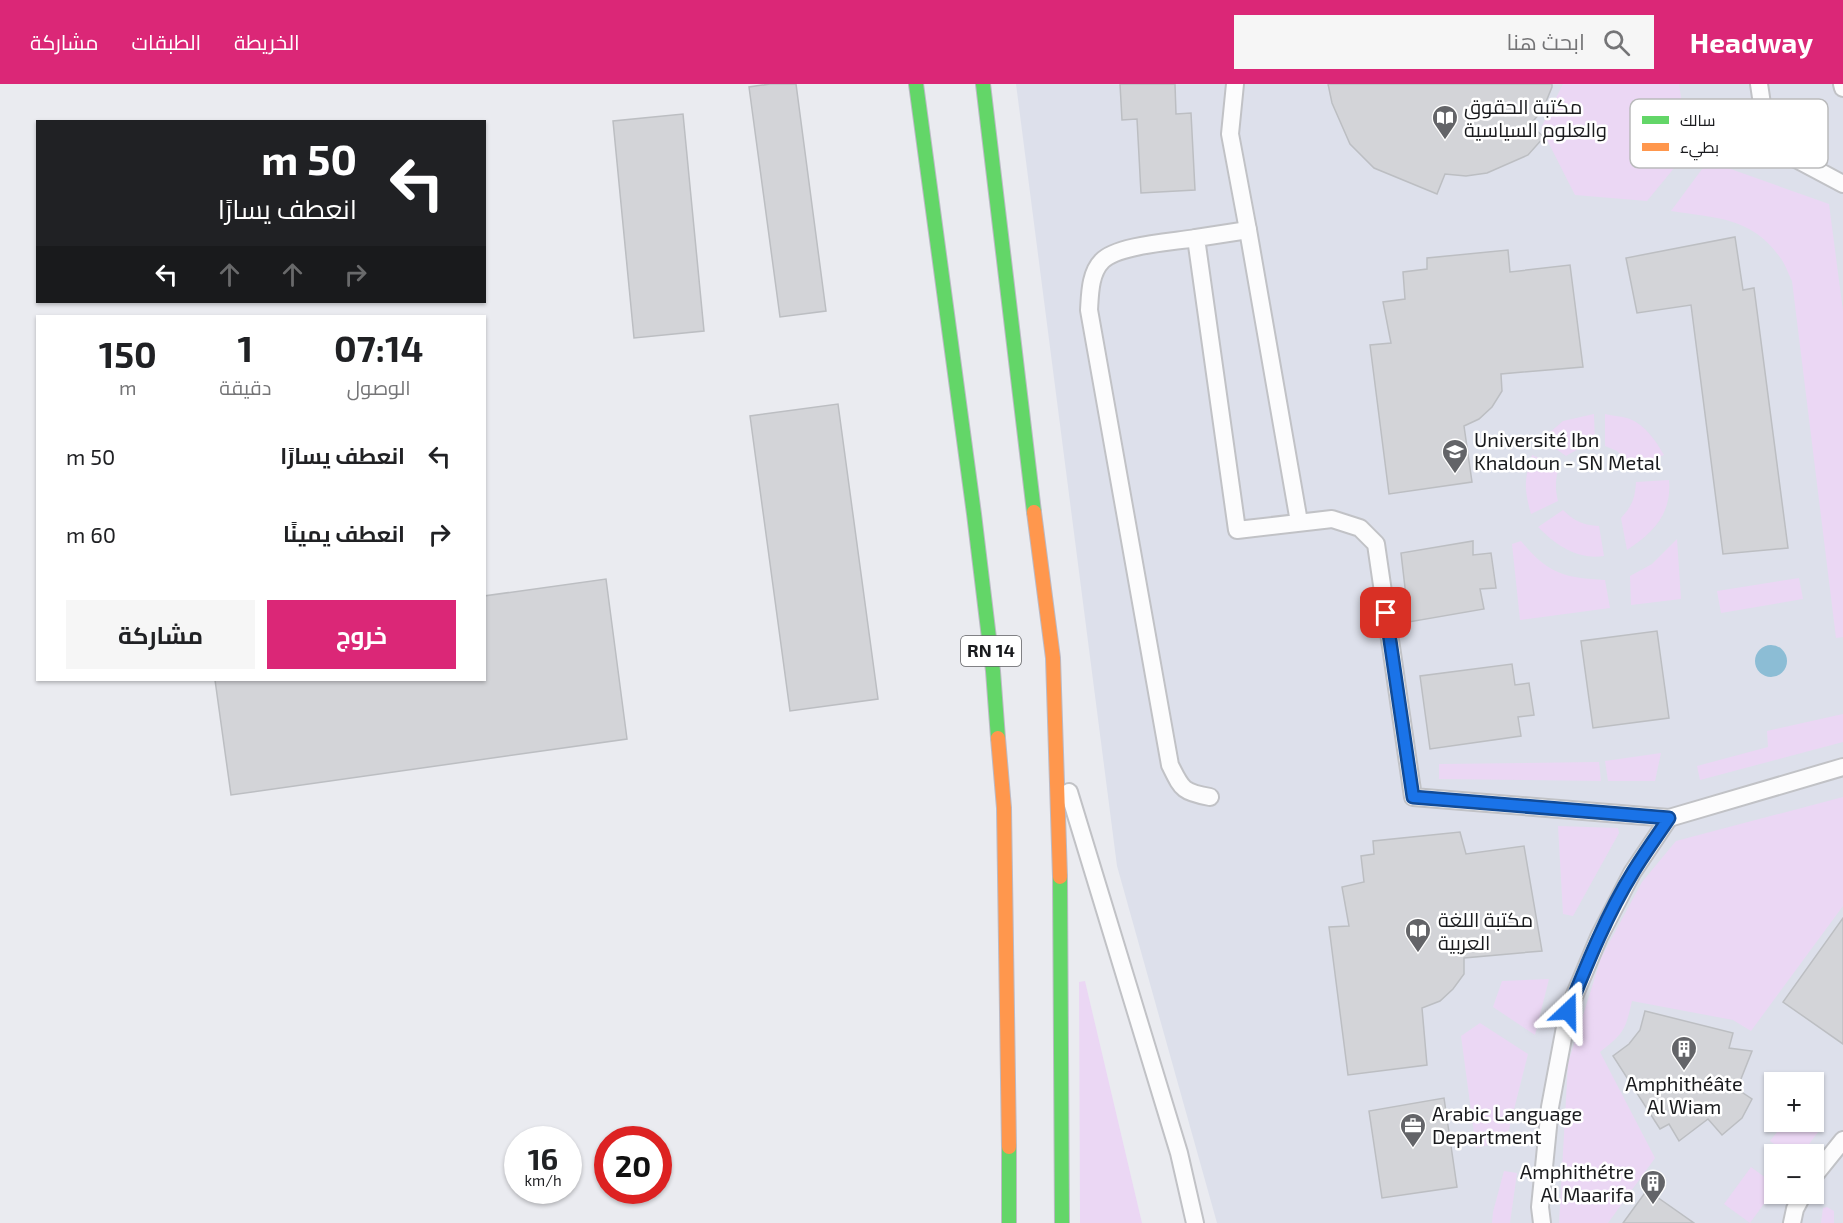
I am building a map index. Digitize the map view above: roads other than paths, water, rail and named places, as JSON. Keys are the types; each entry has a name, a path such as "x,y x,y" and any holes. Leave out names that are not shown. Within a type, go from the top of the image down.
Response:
{"highway":[{"name":"RN 14","path":"916,84 993,671 1004,808 1009,1223"},
{"name":"RN 14","path":"982,84 1053,658 1060,848 1062,1223"}],"lane":[{"path":"1235,84 1230,134 1299,522"},
{"path":"1759,84 1761,99"},
{"path":"1813,168 1843,184"},
{"path":"1210,798 1192,794 1181,787 1170,765 1089,310 1091,283 1101,261 1118,251 1248,230"},
{"path":"1196,238 1237,530 1332,519 1360,528 1376,544 1413,797 1669,818 1843,767"},
{"path":"1057,750 1179,1153 1195,1223"},
{"path":"1542,1223 1540,1207 1550,1107 1568,1011 1603,927 1632,873 1669,818"},
{"path":"1824,1164 1843,1140"},
{"path":"1792,1223 1798,1204"}],"water":[{"path":"1771,645 1782,650 1787,661 1782,672 1771,677 1760,672 1755,661 1760,650"}],"place":[{"name":"مكتبة الحقوق والعلوم السياسية","path":"1445,141"},
{"name":"Université Ibn Khaldoun - SN Metal","path":"1455,475"},
{"name":"مكتبة اللغة العربية","path":"1418,954"},
{"name":"Amphithéâte Al Wiam","path":"1684,1072"},
{"name":"Arabic Language Department","path":"1413,1149"},
{"name":"Amphithétre Al Maarifa","path":"1653,1206"}]}
